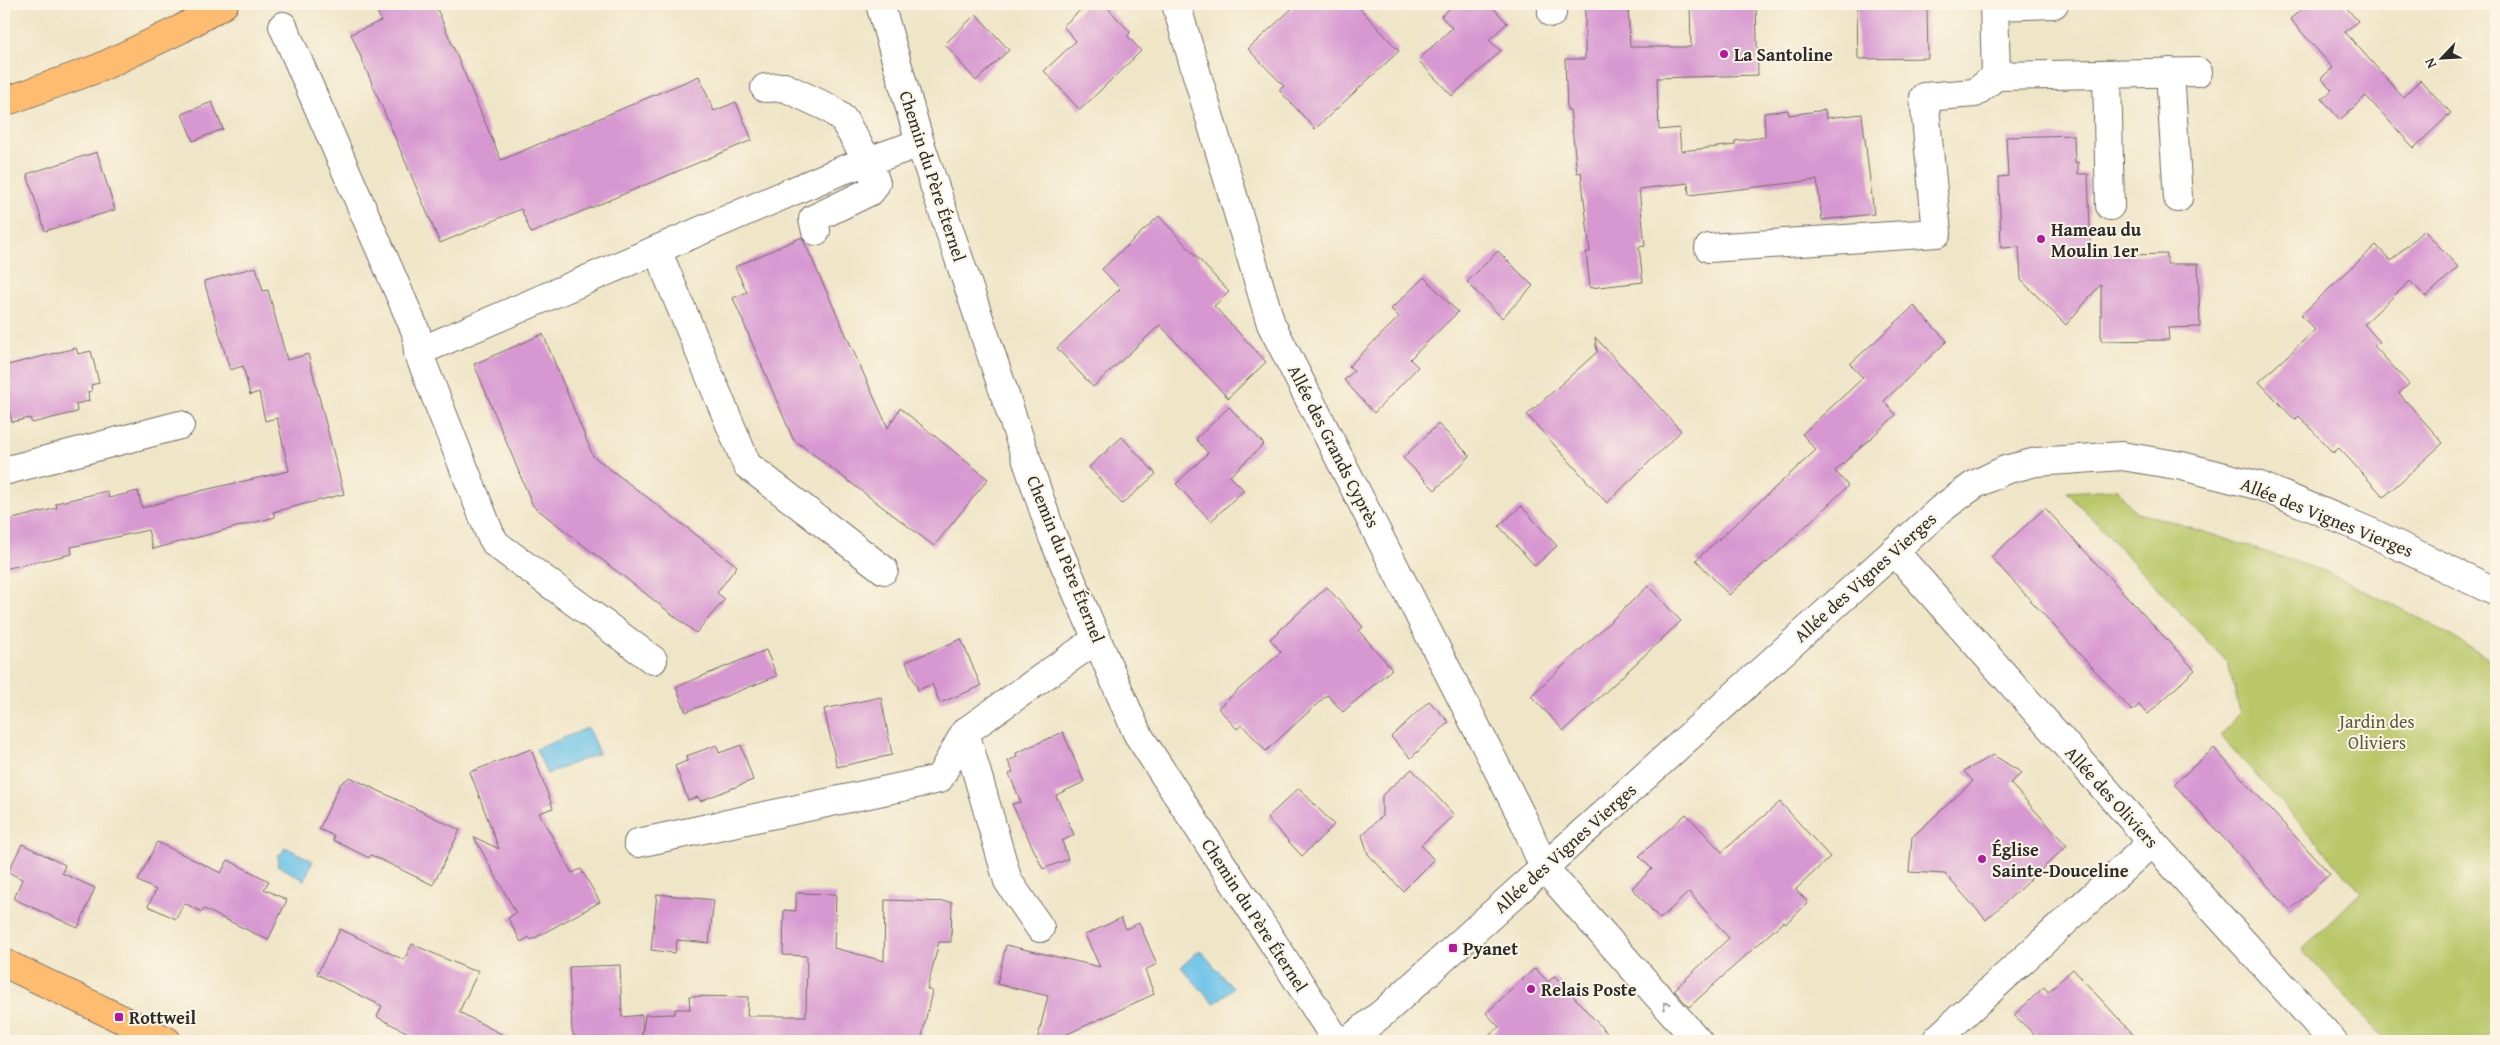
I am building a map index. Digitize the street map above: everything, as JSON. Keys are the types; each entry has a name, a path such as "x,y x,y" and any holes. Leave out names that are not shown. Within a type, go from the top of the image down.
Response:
{"main road":[{"path":"4,102 99,68 181,28 224,4"},
{"path":"4,963 167,1041"}],"street":[{"name":"Chemin du Père Éternel","path":"880,4 920,143 1052,535 1138,733 1337,1041"},
{"name":"Allée des Grands Cyprès","path":"1176,4 1272,324 1525,823 1544,868 1698,1041"},
{"path":"1996,76 1994,5 2054,4"},
{"path":"283,26 416,332 418,352 496,544 653,660"},
{"path":"2170,72 2178,198"},
{"path":"1709,248 1937,233 1924,97 1975,93 1996,76 2198,72"},
{"path":"2107,74 2110,206"},
{"path":"765,88 784,87 829,108 849,126 868,161 876,183 871,191 813,219 816,231"},
{"path":"418,352 868,161 920,143"},
{"path":"657,250 747,465 884,570"},
{"path":"4,471 180,425"},
{"name":"Allée des Vignes Vierges","path":"1348,1041 1384,1012 1941,509 1974,485 2005,470 2036,462 2122,456 2182,466 2260,486 2368,531 2496,592"},
{"name":"Allée des Oliviers","path":"1894,551 2152,842 2333,1041"},
{"path":"638,843 939,779 965,732 1097,639"},
{"path":"965,732 1008,881 1040,928"},
{"path":"1940,1041 1938,1038 2152,842"}],"green space":[{"name":"Jardin des Oliviers","path":"2117,489 2136,513 2164,519 2327,572 2429,623 2496,663 2496,1027 2480,1041 2386,1041 2302,950 2361,892 2221,736 2240,712 2228,663 2067,492"}],"water":[{"path":"588,728 599,753 547,774 536,749"},
{"path":"285,847 313,861 304,880 277,865 279,859 277,856 282,853"},
{"path":"1200,950 1233,988 1214,1004 1181,967"}],"building":[{"path":"390,4 435,4 501,160 699,76 714,111 736,102 752,140 531,233 521,209 440,243 351,34 381,21 376,9"},
{"path":"1087,4 1104,4 1130,32 1128,36 1141,51 1080,110 1044,71 1076,41 1063,26"},
{"path":"1297,4 1356,4 1399,51 1315,129 1279,90 1284,86 1248,49"},
{"path":"1454,4 1490,4 1507,23 1489,40 1501,51 1452,96 1418,60 1452,28 1441,16"},
{"path":"1585,4 1628,4 1630,47 1691,47 1690,4 1756,4 1758,75 1657,78 1659,130 1679,128 1681,151 1735,145 1735,141 1765,137 1764,113 1788,110 1789,115 1825,110 1826,118 1862,114 1874,214 1822,220 1817,180 1689,195 1688,183 1639,189 1645,246 1639,247 1643,282 1590,288 1586,252 1590,252 1581,172 1577,173 1570,110 1567,110 1565,59 1585,59"},
{"path":"1862,4 1921,4 1922,9 1927,9 1928,58 1858,59 1857,6 1862,6"},
{"path":"2308,4 2343,4 2358,21 2345,32 2403,97 2420,80 2451,113 2414,148 2366,96 2340,120 2322,99 2332,90 2321,78 2333,68 2290,19"},
{"path":"976,14 1009,50 976,81 945,44"},
{"path":"212,102 223,129 193,141 182,114"},
{"name":"Hameau du Moulin 1er","path":"2074,135 2075,163 2078,162 2078,174 2088,174 2091,256 2167,254 2167,264 2198,264 2200,327 2168,328 2169,340 2101,341 2101,284 2066,325 2021,280 2019,247 2001,248 1999,177 2008,176 2006,137"},
{"path":"97,152 115,210 45,231 27,174"},
{"path":"1159,216 1229,292 1214,306 1266,362 1228,398 1160,325 1093,387 1057,348 1120,289 1102,269"},
{"path":"2424,230 2458,267 2426,297 2410,281 2364,324 2380,342 2374,346 2409,384 2399,393 2443,443 2384,497 2339,448 2333,453 2299,416 2295,420 2259,382 2315,330 2301,315 2376,245 2391,261"},
{"path":"802,237 888,428 900,408 988,479 934,546 793,439 733,298 747,292 735,267"},
{"path":"1498,251 1533,286 1502,318 1467,282"},
{"path":"256,267 263,291 268,290 287,360 308,354 344,494 273,512 275,517 153,549 148,530 71,547 72,554 4,569 4,521 57,508 56,503 107,491 109,498 138,491 142,508 204,490 289,471 277,418 265,421 259,392 250,395 243,366 230,370 204,281"},
{"path":"1424,277 1458,312 1410,359 1418,367 1374,413 1344,380 1354,371 1349,366 1399,317 1391,309"},
{"path":"1914,306 1947,341 1884,401 1896,415 1835,471 1848,486 1767,563 1729,595 1696,560 1816,450 1802,434 1863,378 1850,364"},
{"path":"543,334 593,456 737,566 717,593 725,599 696,633 533,506 474,364"},
{"path":"1595,337 1681,431 1607,503 1527,415 1597,352"},
{"path":"76,348 78,354 91,351 99,383 91,385 92,391 88,392 89,401 76,404 77,412 32,423 30,418 12,422 4,393 4,366"},
{"path":"1229,407 1264,444 1230,476 1244,490 1211,521 1176,484 1208,453 1196,439"},
{"path":"1438,424 1470,456 1435,490 1403,458"},
{"path":"1122,437 1156,474 1122,504 1089,467"},
{"path":"1521,506 1557,546 1535,566 1499,526"},
{"path":"2045,508 2195,670 2148,714 2139,705 2132,711 1991,557"},
{"path":"1648,586 1681,621 1564,731 1531,696"},
{"path":"1327,587 1363,627 1359,631 1392,669 1343,712 1327,695 1266,751 1242,725 1237,729 1218,708 1281,652 1270,639"},
{"path":"961,639 981,686 940,703 932,684 918,690 906,662"},
{"path":"766,650 777,676 686,712 676,687"},
{"path":"881,697 892,755 837,767 824,709"},
{"path":"1429,701 1449,722 1411,758 1391,737"},
{"path":"1063,732 1084,782 1056,795 1074,835 1062,841 1068,859 1043,869 1012,804 1021,802 1009,774 1013,772 1008,761 1017,757 1016,753"},
{"path":"717,745 719,753 741,745 753,780 700,801 698,797 688,800 675,766 687,761 686,756"},
{"path":"2214,748 2330,874 2290,910 2174,784"},
{"path":"531,749 553,808 539,813 572,873 581,869 600,902 531,940 529,937 521,942 508,918 516,913 474,837 499,849 470,772"},
{"name":"Église Sainte-Douceline","path":"1993,755 2022,773 2010,783 2067,846 1986,920 1945,874 1909,872 1912,837 1973,781 1964,771"},
{"path":"1412,769 1454,815 1421,845 1434,860 1403,891 1368,854 1362,835 1382,816 1382,795"},
{"path":"350,777 460,830 433,885 371,855 369,858 333,840 334,836 319,829 340,784"},
{"path":"1299,788 1334,825 1302,856 1267,818"},
{"path":"1780,802 1830,857 1796,889 1808,903 1786,923 1784,921 1689,1007 1674,990 1729,938 1689,892 1660,919 1632,888 1652,869 1639,856 1686,814 1722,852"},
{"path":"157,842 221,873 228,860 269,881 264,889 287,900 268,940 204,909 202,912 184,903 176,919 148,906 156,890 138,881"},
{"path":"22,844 65,865 62,873 95,888 78,928 14,899 22,879 8,872"},
{"path":"796,893 836,894 834,948 884,961 885,900 952,902 951,942 939,942 927,989 932,991 921,1041 723,1041 723,1039 643,1038 643,1041 577,1041 572,1031 569,967 620,965 622,1017 642,1015 642,1036 645,1015 675,1014 675,1009 690,1009 689,996 748,997 747,1016 806,1016 807,956 783,955 784,910 796,911"},
{"path":"657,894 714,900 709,943 677,940 675,953 651,950"},
{"path":"1121,918 1126,929 1139,923 1157,964 1145,970 1154,994 1052,1041 1037,1041 1048,996 997,984 1006,945 1100,967 1085,935"},
{"path":"340,929 404,960 412,944 471,970 479,970 459,1012 515,1041 424,1041 377,1017 382,1006 317,974"},
{"path":"1535,968 1548,982 1555,976 1614,1041 1483,1041 1499,1027 1486,1013"},
{"path":"2073,969 2140,1041 2041,1041 2014,1015 2044,987 2048,992"}],"place":[{"name":"La Santoline","path":"1724,54"},
{"name":"Hameau du Moulin 1er","path":"2041,239"},
{"name":"Église Sainte-Douceline","path":"1982,859"},
{"name":"Pyanet","path":"1453,948"},
{"name":"Relais Poste","path":"1531,989"},
{"name":"Rottweil","path":"119,1017"}]}
